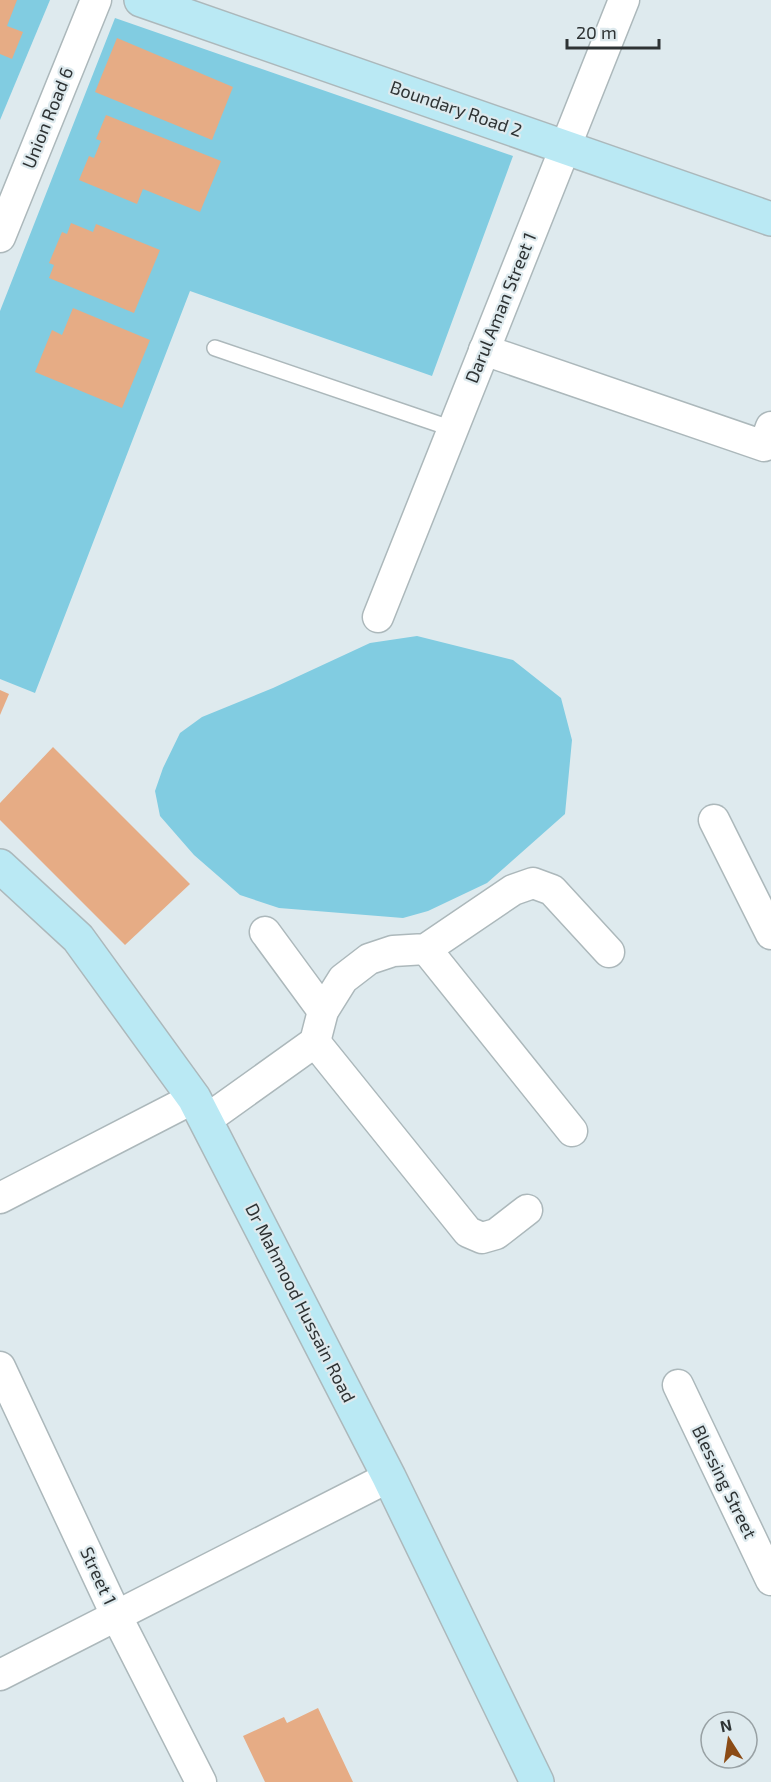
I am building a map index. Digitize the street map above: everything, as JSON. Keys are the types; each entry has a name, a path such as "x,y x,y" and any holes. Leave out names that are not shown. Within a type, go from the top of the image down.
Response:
{"main road":[{"name":"Boundary Road 2","path":"141,0 771,219"},
{"name":"Dr Mahmood Hussain Road","path":"0,866 78,938 200,1109 389,1477 537,1782"}],"street":[{"name":"Union Road 6","path":"0,237 96,0"},
{"name":"Darul Aman Street 1","path":"378,616 624,0"},
{"path":"484,350 764,446 771,427"},
{"path":"714,820 771,934"},
{"path":"0,1198 200,1109 315,1042 323,1011 343,979 369,959 393,951 426,949 513,890 533,882 552,890 609,952"},
{"path":"265,932 323,1011"},
{"path":"426,949 572,1131"},
{"path":"315,1042 468,1232 482,1238 496,1234 527,1210"},
{"name":"Street 1","path":"0,1367 116,1615 201,1782"},
{"name":"Blessing Street","path":"678,1385 771,1580"},
{"path":"0,1675 389,1477"}],"lane":[{"path":"215,348 453,429"}],"shaded area":[{"path":"0,0 50,0 0,120"},
{"path":"115,18 513,156 432,376 190,291 35,693 0,679 0,311"},
{"path":"417,636 513,660 561,698 572,740 565,814 487,883 428,911 403,918 279,908 240,895 194,855 160,816 155,791 163,768 180,733 202,717 273,688 370,643"}],"building":[{"path":"0,0 17,0 7,26 23,32 12,59 0,54"},
{"path":"117,38 233,87 212,140 95,92"},
{"path":"106,115 221,161 200,212 143,189 137,204 79,180 89,156 94,158 101,141 96,139"},
{"path":"71,223 93,232 96,224 160,250 134,313 49,278 54,265 49,263 62,232 67,234"},
{"path":"73,308 150,340 122,408 35,372 52,330 62,335"},
{"path":"0,690 9,694 0,715"},
{"path":"53,747 190,884 125,945 0,820 0,803"},
{"path":"318,1708 353,1782 265,1782 243,1736 284,1717 287,1723"}]}
